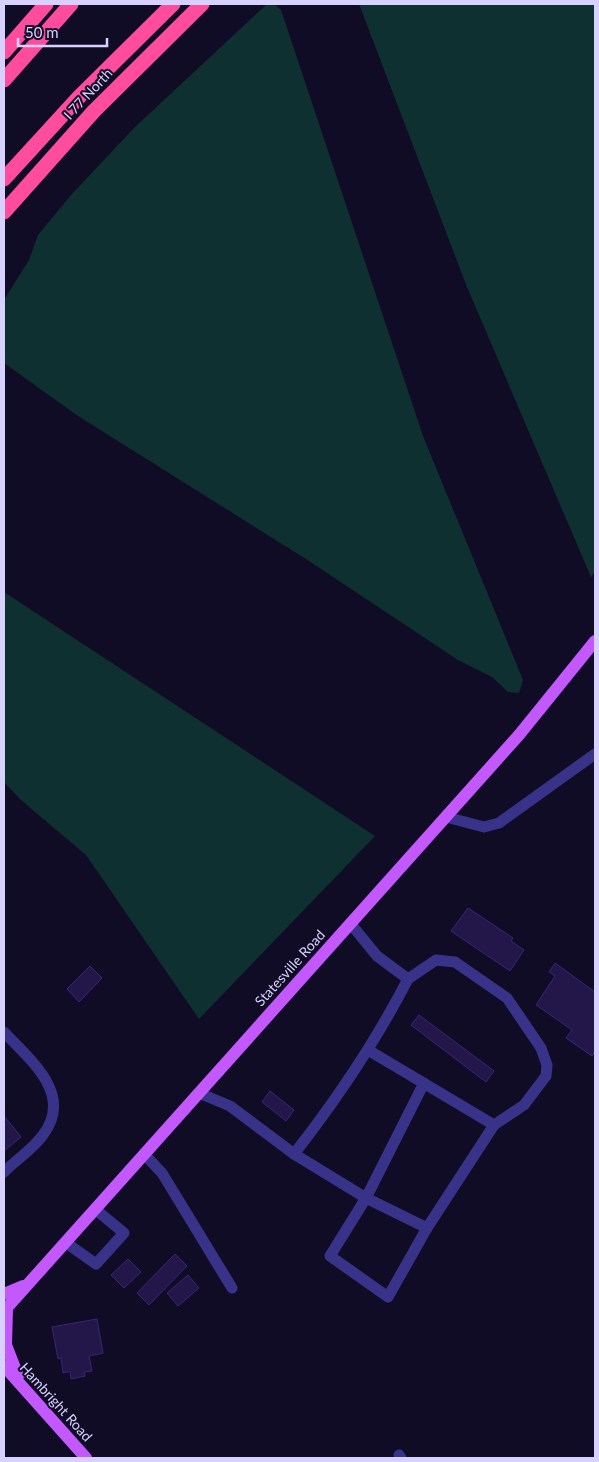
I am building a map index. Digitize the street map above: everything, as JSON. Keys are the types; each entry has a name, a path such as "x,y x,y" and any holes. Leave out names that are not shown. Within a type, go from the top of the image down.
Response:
{"highway":[{"path":"4,52 46,4"},
{"path":"4,80 71,4"},
{"path":"4,166 79,97 173,4"},
{"name":"I 77 North","path":"4,212 94,111 202,4"},
{"path":"4,85 22,59"},
{"path":"4,179 79,97"}],"main road":[{"name":"Statesville Road","path":"5,1310 519,735 595,641"},
{"path":"4,1294 28,1284"},
{"path":"5,1310 7,1353 24,1389"},
{"name":"Hambright Road","path":"4,1366 86,1458"},
{"path":"4,1379 24,1389"}],"lane":[{"path":"446,817 484,827 498,823 595,754"},
{"path":"350,924 377,956 408,979"},
{"path":"294,1154 326,1113 368,1050 408,979 436,960 455,962 507,998 541,1048 546,1065 546,1076 524,1105 494,1125 427,1228 388,1297 330,1256 366,1198 424,1083"},
{"path":"4,1032 49,1083 53,1096 53,1110 43,1136 4,1172"},
{"path":"368,1050 494,1125"},
{"path":"198,1093 230,1106 294,1154 366,1198 427,1228"},
{"path":"144,1154 162,1173 232,1288"},
{"path":"65,1242 96,1264 124,1233 95,1209"}],"green space":[{"path":"267,4 274,4 281,10 423,436 523,680 519,693 508,692 492,677 458,660 306,559 78,416 4,363 4,300 29,260 38,235 71,195 135,127"},
{"path":"359,4 595,4 595,572 591,577 467,287"},
{"path":"4,592 375,836 199,1019 86,855 21,800 4,782"}],"building":[{"path":"468,908 513,938 511,941 524,950 510,971 451,931"},
{"path":"555,963 595,992 595,1051 592,1056 566,1038 572,1030 536,1005 555,976 549,972"},
{"path":"90,966 102,978 79,1002 67,989"},
{"path":"419,1015 494,1071 486,1082 411,1025"},
{"path":"270,1091 294,1110 286,1121 262,1102"},
{"path":"4,1116 21,1137 4,1151"},
{"path":"175,1254 187,1266 149,1305 137,1293"},
{"path":"128,1259 141,1272 124,1288 111,1275"},
{"path":"188,1275 199,1288 178,1306 167,1293"},
{"path":"97,1319 103,1353 89,1356 92,1371 84,1372 85,1376 71,1379 70,1371 63,1373 61,1358 58,1359 52,1327"}]}
